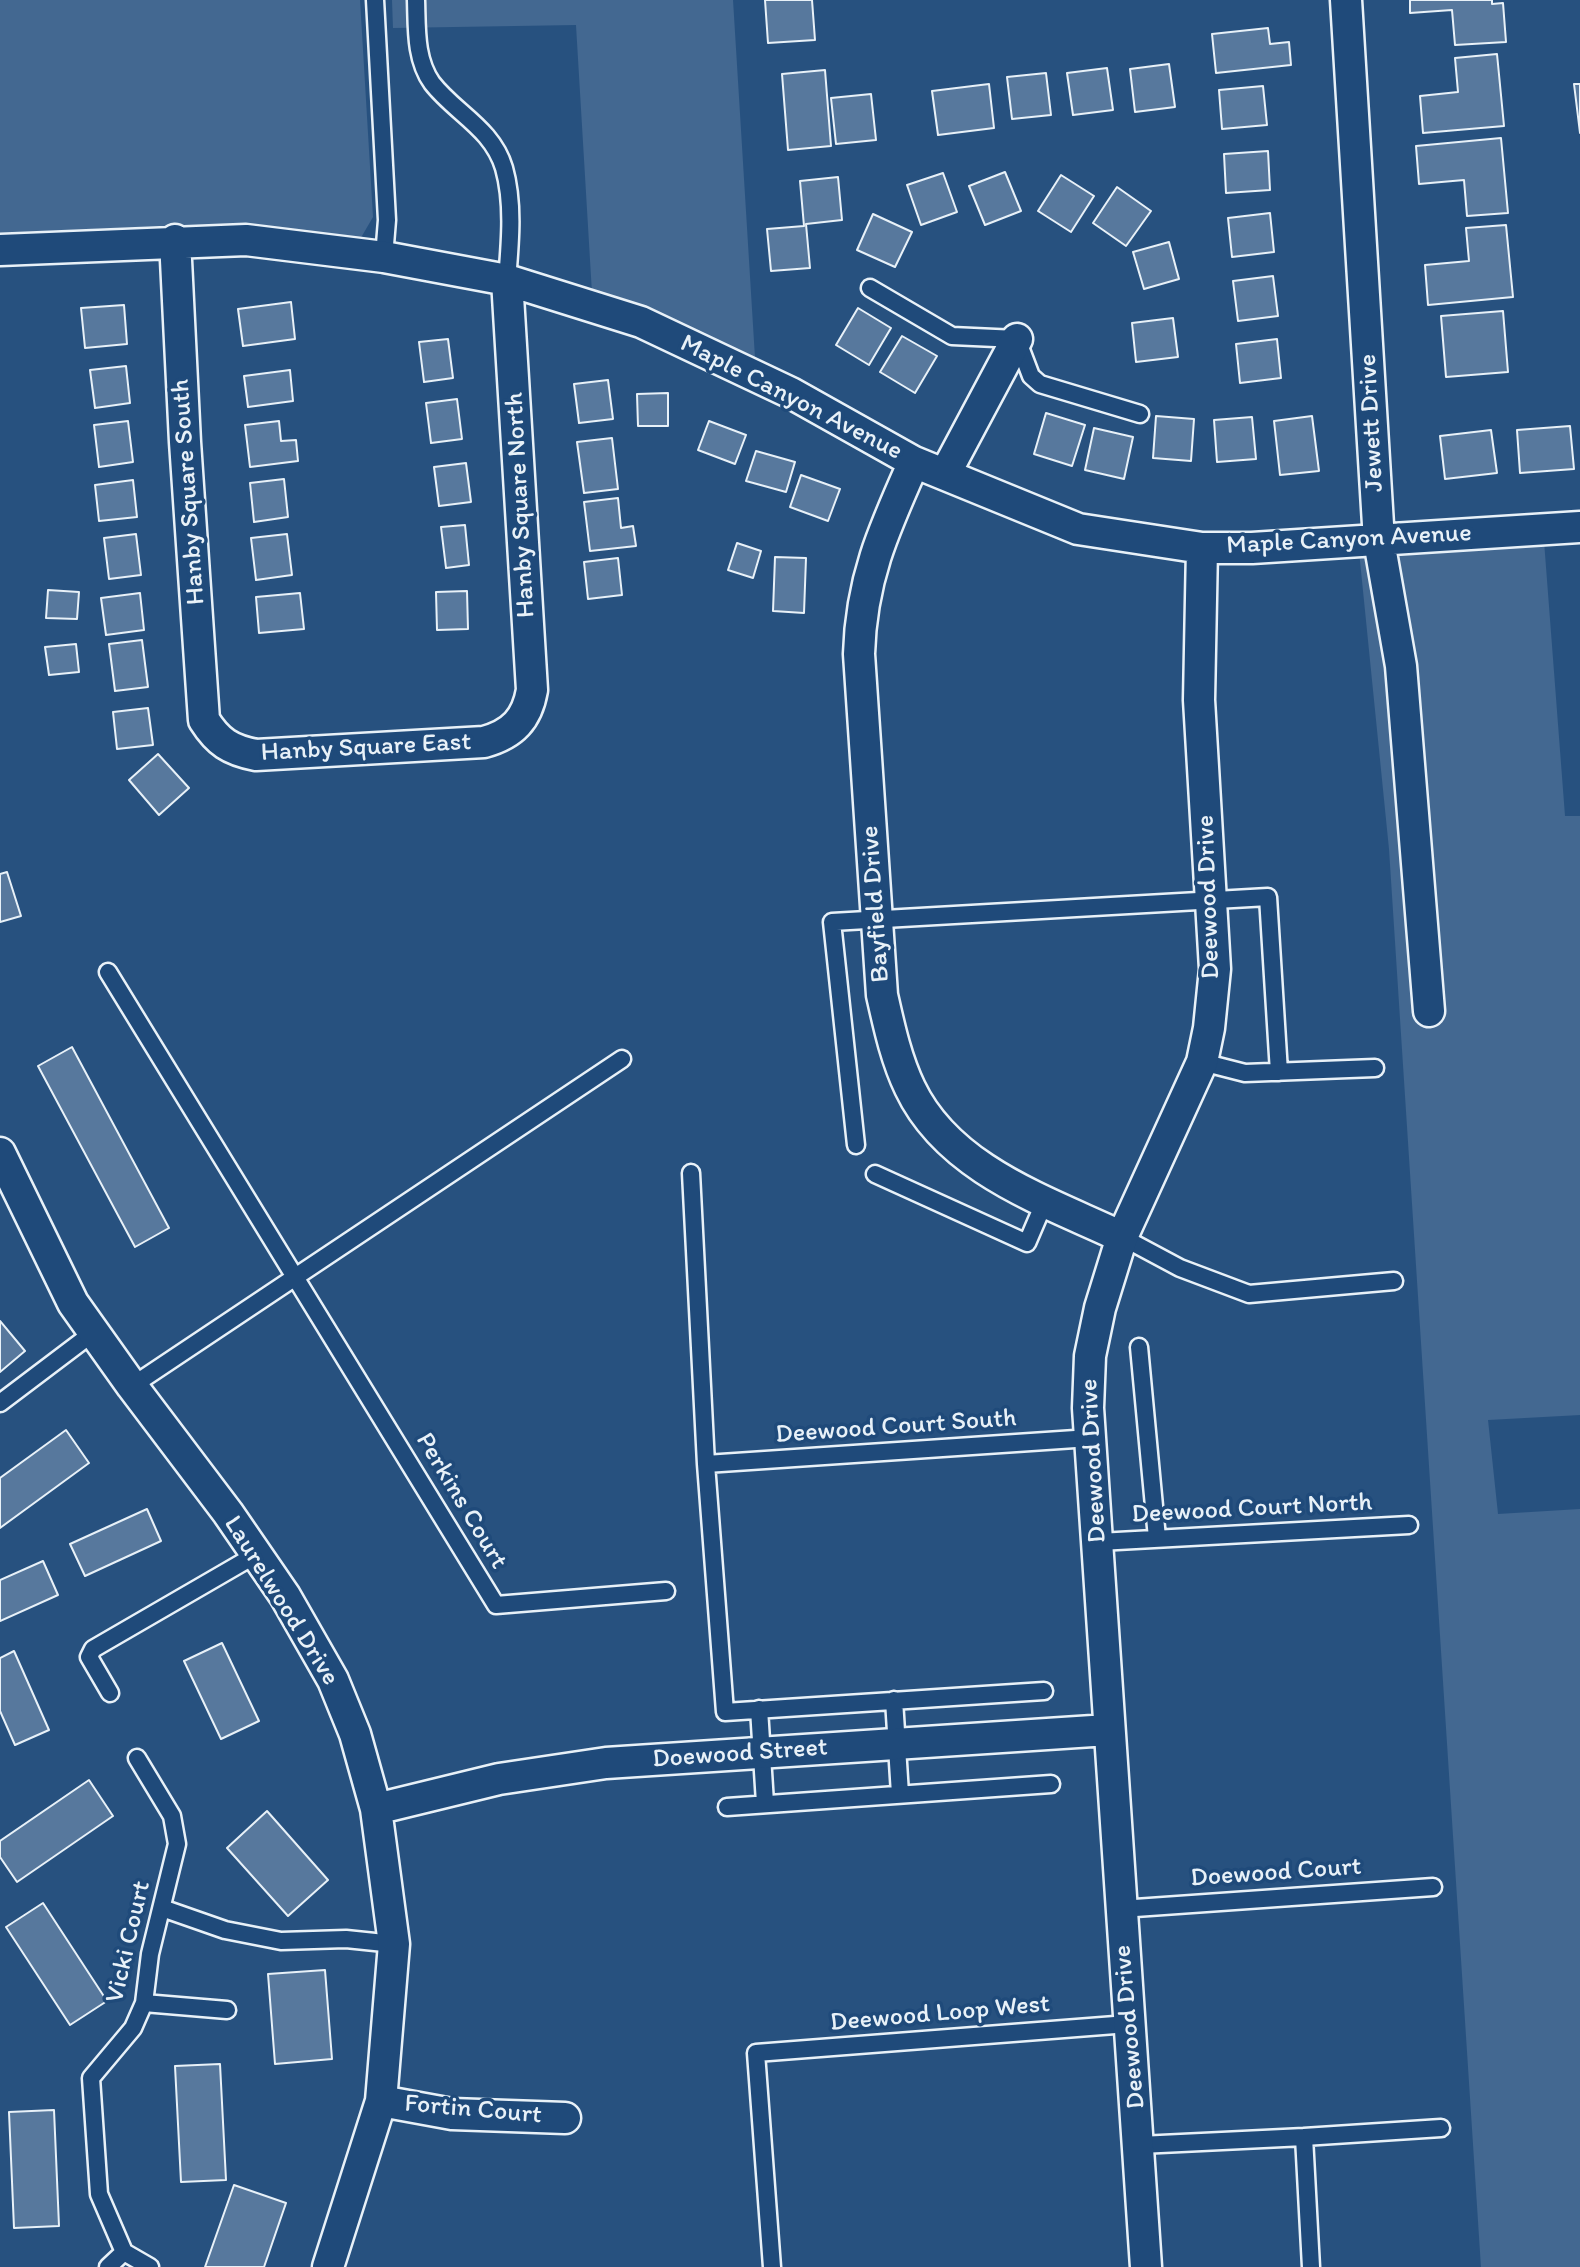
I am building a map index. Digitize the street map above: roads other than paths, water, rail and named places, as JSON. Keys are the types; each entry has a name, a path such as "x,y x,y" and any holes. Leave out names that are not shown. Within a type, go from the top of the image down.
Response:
{"street":[{"name":"Jewett Drive","path":"1346,0 1379,541 1401,666 1429,1011"},
{"name":"Maple Canyon Avenue","path":"0,250 175,240 247,240 384,257 507,280 641,322 791,393 914,462 1078,529 1202,548 1379,541 1580,527"},
{"name":"Hanby Square South","path":"175,240 202,697 204,720 216,740"},
{"name":"Hanby Square North","path":"507,280 531,690 528,710 516,727"},
{"path":"945,474 1017,339"},
{"name":"Bayfield Drive","path":"914,462 881,535 860,612 859,654 882,995 891,1034 910,1089 931,1122 961,1152 997,1178 1122,1237"},
{"name":"Deewood Drive","path":"1146,2267 1140,2144 1128,2024 1108,1730 1099,1542 1090,1438 1090,1356 1100,1308 1122,1237 1202,1062 1215,969 1199,700 1202,548"},
{"name":"Hanby Square East","path":"216,740 235,751 256,755 484,742 501,737 516,727"},
{"name":"Laurelwood Drive","path":"0,1153 73,1303 285,1596 333,1681 355,1734 376,1810 394,1944 381,2101 328,2267"},
{"name":"Doewood Street","path":"376,1810 499,1779 606,1763 1108,1730"},
{"name":"Fortin Court","path":"381,2101 452,2114 565,2118"}],"lane":[{"path":"374,0 387,220 384,257"},
{"path":"416,0 419,54 432,83 482,128 504,167 511,232 507,280"},
{"path":"870,288 952,336 1017,339 1031,376 1040,384 1140,414"},
{"path":"856,1145 832,922 1268,897 1279,1072"},
{"name":"Perkins Court","path":"108,972 496,1605 666,1591"},
{"path":"132,1386 622,1059"},
{"path":"1202,1062 1245,1073 1375,1068"},
{"path":"691,1173 706,1464 724,1712 1044,1691"},
{"path":"875,1174 1027,1243 1045,1201"},
{"path":"1122,1237 1180,1268 1249,1294 1394,1281"},
{"path":"0,1403 94,1332"},
{"path":"1139,1347 1157,1538"},
{"name":"Deewood Court South","path":"706,1464 1090,1438"},
{"name":"Deewood Court North","path":"1099,1542 1409,1525"},
{"path":"110,1693 89,1657 93,1649 257,1555"},
{"path":"894,1700 900,1794"},
{"path":"759,1709 765,1803"},
{"name":"Vicki Court","path":"124,2252 99,2194 91,2078 133,2028 144,2003 150,1954 177,1844 172,1816 137,1758"},
{"path":"727,1807 1051,1784"},
{"name":"Doewood Court","path":"1121,1909 1433,1887"},
{"path":"162,1908 225,1930 281,1941 346,1939 394,1944"},
{"path":"144,2003 227,2010"},
{"name":"Deewood Loop West","path":"772,2267 757,2053 1128,2024"},
{"name":"Deewood Drive","path":"1140,2144 1441,2128"},
{"path":"1304,2137 1311,2267"},
{"path":"108,2267 124,2252 149,2267"}]}
